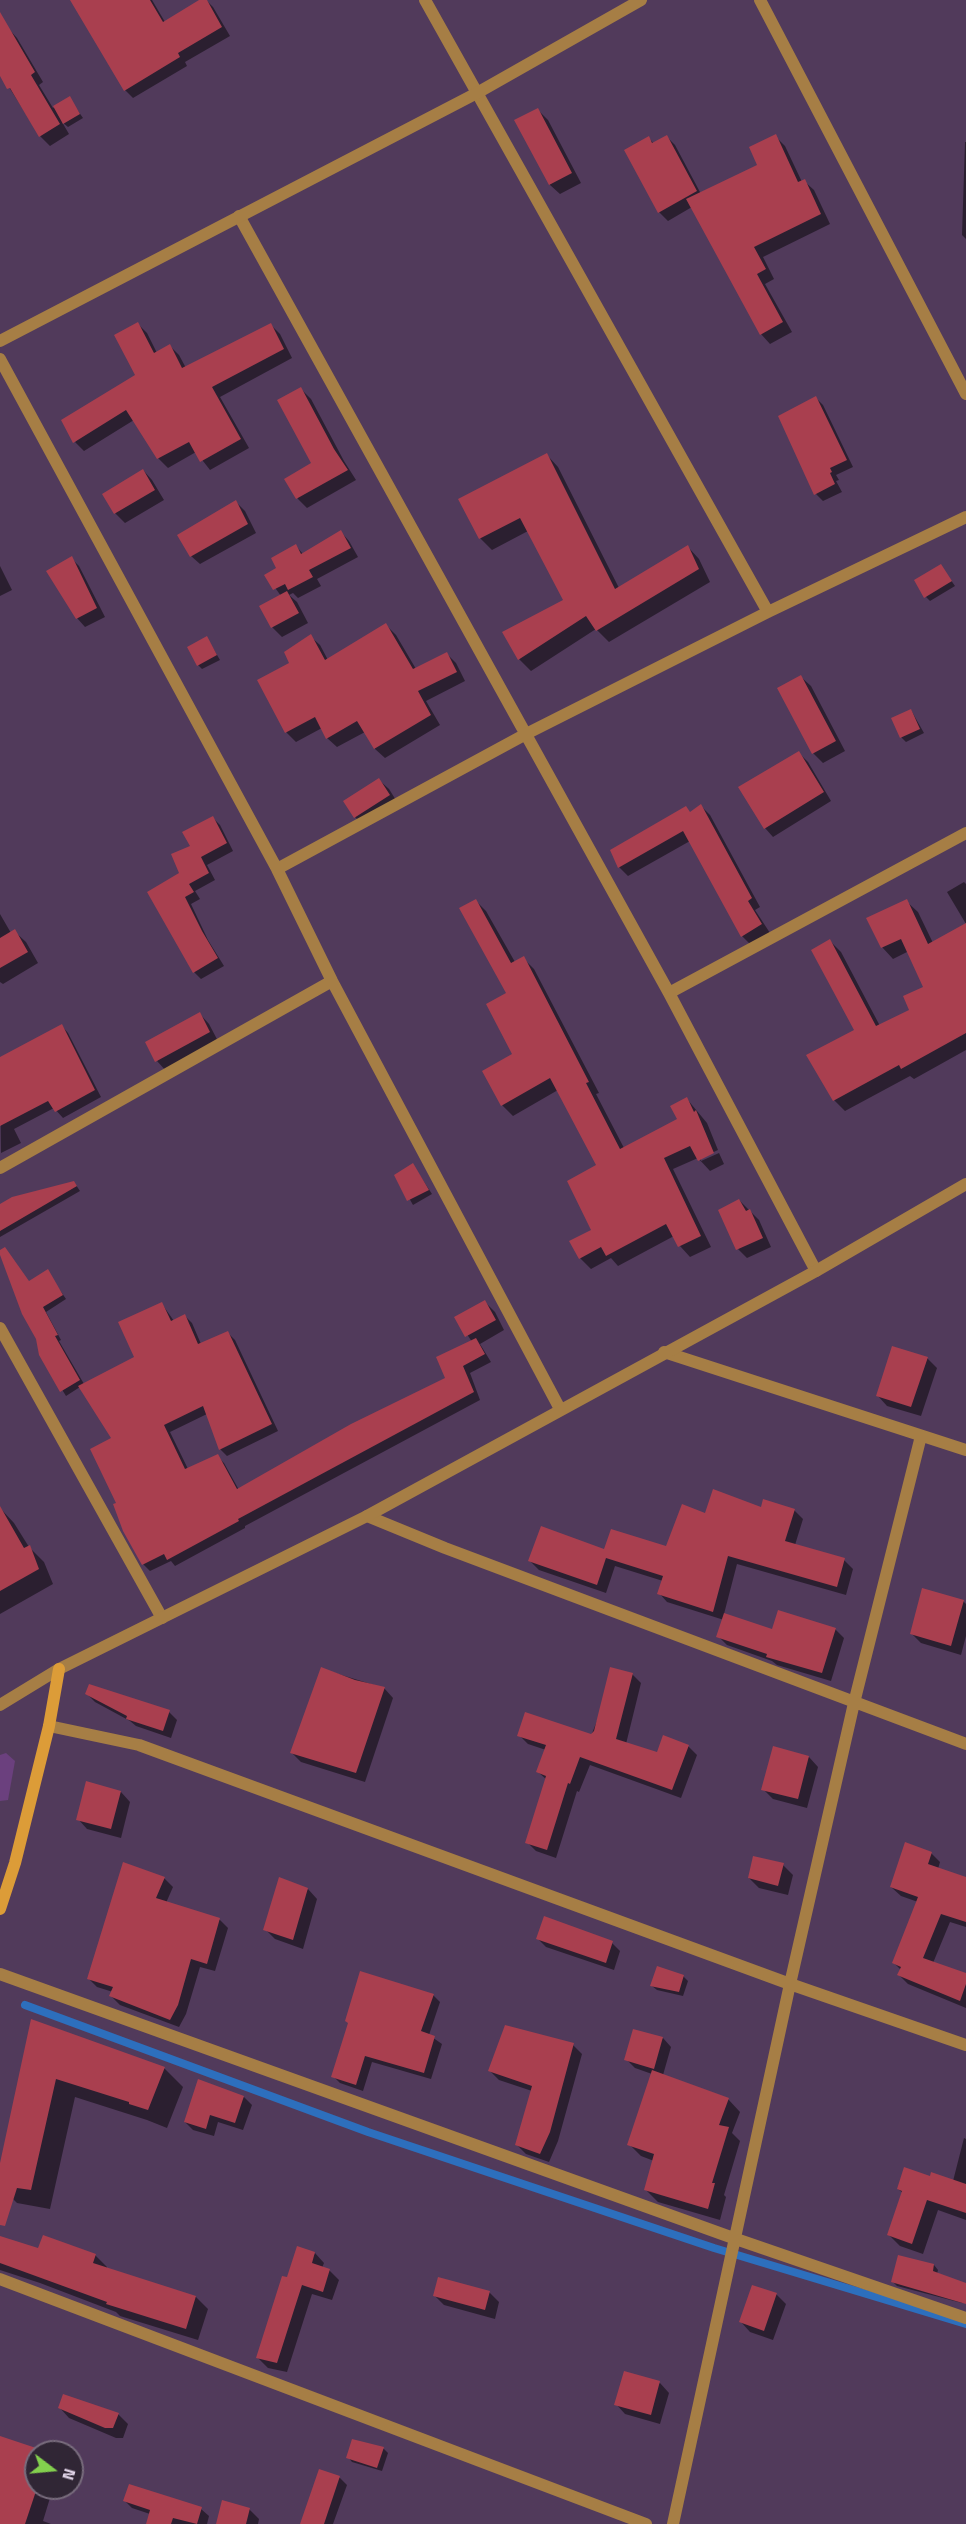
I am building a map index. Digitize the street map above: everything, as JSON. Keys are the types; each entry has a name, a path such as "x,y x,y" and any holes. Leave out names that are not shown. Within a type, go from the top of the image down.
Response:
{"main road":[{"path":"0,1909 15,1863 49,1725 59,1669"}],"street":[{"path":"425,0 768,612"},
{"path":"0,341 477,93 640,0"},
{"path":"760,0 966,394"},
{"path":"238,216 669,993 816,1271"},
{"path":"0,359 277,868 332,981 560,1409"},
{"path":"277,868 526,734 768,612 966,517"},
{"path":"669,993 966,833"},
{"path":"0,1168 332,981"},
{"path":"0,1705 59,1669 367,1516 816,1271 966,1184"},
{"path":"0,1328 162,1618"},
{"path":"664,1352 966,1450"},
{"path":"673,2524 790,1984 854,1703 921,1436"},
{"path":"367,1516 445,1548 966,1744"},
{"path":"49,1725 139,1745 790,1984 966,2045"},
{"path":"0,1974 736,2239 966,2318"},
{"path":"0,2279 646,2524"}],"shaded area":[{"path":"6,1753 15,1761 8,1800 0,1801 0,1755"}],"building":[{"path":"70,0 150,0 163,22 199,0 207,0 222,27 178,53 180,57 124,91"},
{"path":"0,12 35,72 31,75 60,124 39,137 10,88 7,89 0,76"},
{"path":"70,96 80,114 63,124 53,106"},
{"path":"538,108 572,173 549,185 514,120"},
{"path":"776,134 798,182 805,179 821,214 754,247 766,269 757,274 783,322 760,335 686,199 757,165 749,147"},
{"path":"667,135 697,191 658,213 624,150 649,136 652,143"},
{"path":"138,322 154,353 170,344 182,368 271,323 284,349 212,387 241,439 200,462 189,442 157,459 126,410 73,443 61,420 135,375 114,335"},
{"path":"301,387 334,449 348,470 296,499 284,479 311,463 277,400"},
{"path":"816,396 847,460 830,468 835,484 814,495 778,416"},
{"path":"547,453 615,589 688,545 699,569 596,631 586,616 518,660 502,632 563,600 520,518 479,539 458,499"},
{"path":"143,469 155,490 114,514 102,494"},
{"path":"236,500 248,524 190,557 177,535"},
{"path":"341,530 351,548 309,570 313,577 288,590 285,584 273,590 264,575 276,568 271,558 296,544 301,554"},
{"path":"72,556 97,608 76,619 46,571"},
{"path":"941,564 952,581 924,598 914,580"},
{"path":"287,591 299,613 271,628 259,606"},
{"path":"386,623 413,669 447,652 457,672 418,691 431,715 374,749 357,721 326,739 315,717 285,733 257,680 289,663 284,652 311,634 325,660"},
{"path":"207,636 217,655 197,666 187,647"},
{"path":"801,675 836,741 812,754 777,688"},
{"path":"911,709 920,729 900,738 891,718"},
{"path":"799,751 824,792 764,829 738,787"},
{"path":"379,778 390,795 354,818 343,801"},
{"path":"701,804 752,898 748,901 762,924 741,937 683,831 618,868 610,850 686,806 690,812"},
{"path":"213,816 227,843 201,857 209,873 189,884 194,892 185,897 218,958 193,973 147,892 179,873 171,854 190,846 182,832"},
{"path":"476,899 511,963 524,956 589,1082 586,1083 620,1149 677,1119 670,1106 687,1097 694,1112 696,1110 714,1153 698,1161 690,1146 664,1158 701,1236 678,1247 666,1224 606,1256 601,1247 579,1259 569,1241 591,1230 567,1181 596,1165 550,1078 501,1106 482,1071 512,1054 486,1004 506,993 459,908"},
{"path":"907,899 928,944 966,923 966,1033 901,1069 899,1065 833,1101 806,1055 854,1030 811,950 830,939 876,1026 909,1010 903,996 923,987 901,939 881,948 866,918"},
{"path":"15,929 28,952 0,968 0,938"},
{"path":"200,1012 210,1032 155,1062 145,1042"},
{"path":"62,1024 95,1090 55,1112 48,1101 0,1126 0,1057"},
{"path":"413,1163 429,1190 407,1201 394,1175"},
{"path":"74,1181 77,1186 0,1231 0,1204 12,1197"},
{"path":"739,1199 746,1211 750,1209 763,1238 736,1250 718,1210"},
{"path":"5,1247 29,1281 48,1269 63,1295 43,1307 58,1335 55,1336 80,1380 60,1392 39,1355 36,1339 22,1314 0,1255 0,1250"},
{"path":"485,1300 496,1320 465,1337 454,1317"},
{"path":"162,1302 171,1321 185,1314 198,1344 228,1331 272,1424 219,1450 203,1406 164,1425 185,1469 218,1454 237,1489 351,1424 445,1378 436,1357 476,1338 485,1354 463,1366 474,1392 238,1519 239,1521 167,1560 164,1554 142,1565 123,1531 113,1504 116,1503 90,1449 111,1438 78,1386 134,1357 118,1322"},
{"path":"892,1346 928,1357 911,1407 876,1396"},
{"path":"713,1489 761,1507 763,1499 795,1509 785,1541 845,1558 837,1587 728,1556 713,1612 657,1594 663,1576 606,1558 597,1585 528,1561 541,1526 604,1549 611,1529 666,1546 682,1504 705,1513"},
{"path":"0,1506 24,1548 30,1545 39,1569 0,1591"},
{"path":"922,1588 964,1600 951,1646 910,1634"},
{"path":"778,1610 836,1628 822,1673 766,1657 767,1654 716,1637 724,1613 772,1629"},
{"path":"321,1667 355,1680 385,1687 356,1773 290,1753"},
{"path":"610,1667 633,1673 616,1739 657,1752 663,1735 689,1745 672,1790 580,1757 570,1784 568,1783 547,1850 525,1843 546,1776 536,1772 546,1745 517,1736 525,1712 591,1734 594,1731"},
{"path":"89,1684 170,1710 163,1731 126,1719 127,1716 85,1694"},
{"path":"773,1746 809,1756 798,1799 761,1790"},
{"path":"86,1781 121,1791 111,1829 76,1820"},
{"path":"905,1842 932,1852 928,1864 966,1877 966,1922 941,1914 923,1958 966,1973 966,1984 960,2001 897,1975 901,1967 892,1963 918,1897 890,1887"},
{"path":"753,1856 784,1863 778,1886 748,1878"},
{"path":"123,1862 165,1877 156,1898 220,1918 207,1964 191,1959 178,2005 170,2020 109,1996 113,1987 87,1979"},
{"path":"279,1877 308,1888 293,1940 263,1930"},
{"path":"544,1916 613,1941 606,1963 536,1939"},
{"path":"657,1966 684,1975 679,1992 650,1986"},
{"path":"360,1971 434,1994 421,2031 435,2036 424,2073 365,2056 356,2085 331,2077 348,2023 345,2021"},
{"path":"31,2019 165,2067 148,2110 56,2079 31,2190 17,2188 5,2226 0,2225 0,2163"},
{"path":"505,2025 574,2043 550,2132 540,2154 515,2145 532,2086 488,2071"},
{"path":"633,2029 663,2037 654,2069 624,2060"},
{"path":"652,2070 729,2098 719,2125 729,2127 712,2183 715,2183 708,2209 644,2190 654,2154 627,2145"},
{"path":"198,2079 244,2096 235,2123 210,2115 206,2129 184,2122"},
{"path":"904,2167 930,2176 931,2172 966,2184 966,2213 927,2200 912,2244 887,2235 902,2191 897,2189"},
{"path":"43,2235 96,2254 93,2263 196,2296 186,2329 106,2304 107,2302 0,2263 0,2236 38,2248"},
{"path":"297,2246 315,2252 312,2263 330,2269 323,2292 302,2285 277,2363 256,2358 282,2276 287,2277"},
{"path":"898,2255 934,2264 933,2271 966,2283 966,2304 891,2282"},
{"path":"438,2277 490,2291 485,2310 433,2296"},
{"path":"752,2285 777,2293 764,2331 739,2322"},
{"path":"624,2371 660,2381 651,2415 614,2405"},
{"path":"63,2394 119,2413 113,2428 105,2428 58,2408"},
{"path":"0,2436 24,2444 24,2500 33,2500 25,2524 0,2524"},
{"path":"352,2439 384,2447 377,2468 346,2458"},
{"path":"319,2469 340,2476 324,2524 300,2524"},
{"path":"129,2484 202,2507 197,2524 173,2518 171,2524 146,2524 150,2510 123,2501"},
{"path":"222,2500 250,2508 246,2524 216,2524"}],"waterway":[{"path":"25,2005 368,2132 714,2248 966,2324"}]}
